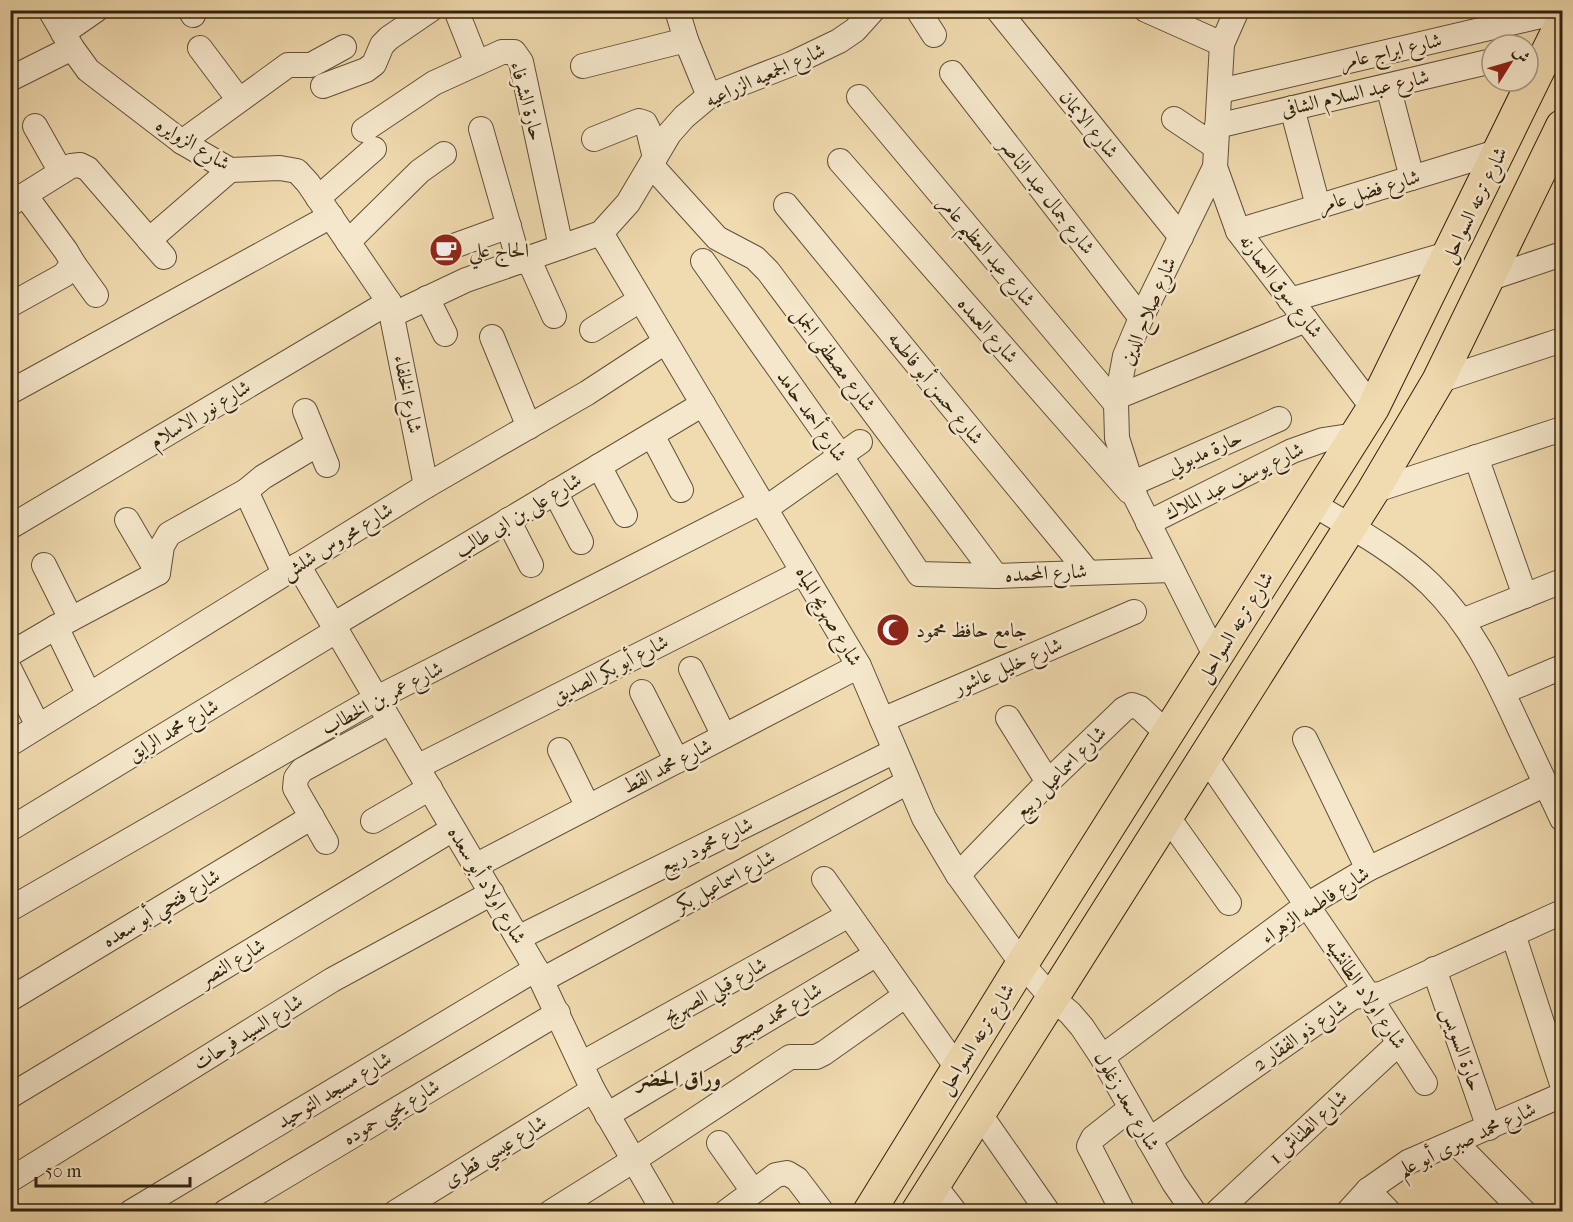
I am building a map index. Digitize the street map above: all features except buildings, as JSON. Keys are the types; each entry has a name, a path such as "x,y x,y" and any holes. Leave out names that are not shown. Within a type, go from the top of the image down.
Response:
{"main road":[{"name":"شارع ترعه السواحل","path":"869,1212 1022,964 1373,408 1500,151 1547,41"},
{"path":"917,1212 1373,491 1438,381 1488,279 1551,169 1563,126"}],"street":[{"name":"شارع الزوايره","path":"50,10 88,70 182,142 230,170 280,168 297,171 325,207 390,309"},
{"path":"10,79 67,40 96,10"},
{"path":"323,86 366,70 374,64 382,45 389,38 430,10"},
{"path":"456,10 477,63"},
{"path":"677,10 686,40 710,96"},
{"name":"شارع الجمعيه الزراعيه","path":"601,233 628,203 669,134 684,117 710,96 824,50 855,30 873,10"},
{"path":"918,10 934,35"},
{"name":"شارع الايمان","path":"998,10 1181,237"},
{"path":"1146,10 1222,44"},
{"name":"شارع سوق العمارنه","path":"1237,10 1222,44 1216,146 1238,231 1373,408"},
{"name":"شارع ابراج عامر","path":"1220,91 1563,11"},
{"path":"583,66 686,40"},
{"path":"182,142 288,65 311,65 344,47"},
{"path":"200,48 239,100"},
{"name":"حارة الشرفاء","path":"325,207 369,139 434,83 502,52 514,52 521,62 561,247"},
{"name":"شارع عبد السلام الشافى","path":"1216,146 1292,108 1480,65"},
{"name":"شارع جمال عبد الناصر","path":"952,74 1141,318"},
{"path":"1388,86 1412,178"},
{"name":"شارع عبد العظيم عامر","path":"858,98 1117,400"},
{"path":"1292,108 1318,206"},
{"path":"1174,119 1216,146"},
{"name":"شارع مصطفى الجمل","path":"594,139 639,122 645,123 653,161 717,238 755,258 768,271 996,576"},
{"path":"34,126 62,172"},
{"path":"481,129 509,226 554,316"},
{"name":"شارع صلاح الدين","path":"1216,146 1181,237 1125,356 1117,400 1117,438 1133,491 1216,657"},
{"name":"شارع فضل عامر","path":"1238,231 1500,151"},
{"path":"348,242 420,171 444,154"},
{"name":"شارع العمده","path":"840,161 1133,491"},
{"path":"96,295 72,264 66,251 18,199 71,166 80,165 88,169 156,249 230,170"},
{"name":"شارع حسن أبو فاطمه","path":"786,205 1087,571"},
{"path":"10,392 325,207"},
{"path":"451,247 509,226"},
{"name":"شارع نور الاسلام","path":"10,527 390,309 428,298 466,279 601,233"},
{"name":"شارع صهريج المياه","path":"601,233 859,666 924,818 958,875 1022,964 1052,998"},
{"path":"1290,300 1451,253"},
{"path":"1488,279 1563,254"},
{"name":"شارع أحمد حامد","path":"703,261 850,448 919,574"},
{"path":"10,305 64,275 72,264"},
{"path":"428,298 445,334"},
{"path":"592,330 640,300"},
{"name":"شارع الخلفاء","path":"390,309 426,486"},
{"path":"1117,400 1306,320"},
{"path":"492,337 529,427"},
{"path":"1438,381 1563,339"},
{"name":"شارع محروس شلش","path":"10,744 426,486 587,393 665,342"},
{"name":"شارع على بن ابى طالب","path":"335,628 508,520 703,404"},
{"path":"158,573 162,546 169,534 246,492 263,477 322,454 305,411"},
{"name":"حارة مدبولي","path":"1133,491 1279,419"},
{"path":"1373,491 1562,430"},
{"path":"652,435 681,490"},
{"name":"شارع يوسف عبد الملاك","path":"1148,523 1292,451 1323,440 1356,435"},
{"name":"شارع عمر بن الخطاب","path":"10,909 377,698 763,506 850,448"},
{"path":"1476,457 1525,596"},
{"path":"599,466 625,515"},
{"name":"شارع اولاد أبو سعده","path":"246,492 291,569 335,628 492,893 539,975 593,1090 664,1212"},
{"path":"555,492 581,542"},
{"path":"1313,504 1392,552 1412,567 1462,621 1484,652 1563,819"},
{"path":"127,520 158,573"},
{"path":"508,520 531,565"},
{"path":"44,565 89,695"},
{"name":"شارع المحمده","path":"919,574 996,576 1087,571 1172,570"},
{"name":"شارع أبو بكر الصديق","path":"417,767 803,572"},
{"path":"10,654 158,573"},
{"path":"1462,621 1563,581"},
{"name":"شارع خليل عاشور","path":"882,720 1134,612"},
{"name":"شارع محمد الرايق","path":"10,829 335,628"},
{"name":"شارع محمد القط","path":"475,866 859,666"},
{"path":"1503,692 1563,667"},
{"path":"691,669 724,736"},
{"path":"10,670 38,726"},
{"path":"642,692 677,761"},
{"name":"شارع اسماعيل ربيع","path":"958,875 1048,782 1124,709 1132,705 1140,708 1168,734"},
{"path":"1008,718 1048,782"},
{"path":"326,842 295,788 296,778 302,770 390,722"},
{"path":"1305,739 1368,869"},
{"path":"560,750 588,807"},
{"name":"شارع محمود ربيع","path":"518,939 895,751"},
{"name":"شارع اولاد الطانشيه","path":"1205,756 1369,996 1425,1083"},
{"name":"شارع اسماعيل بكر","path":"539,975 908,782"},
{"name":"شارع فاطمه الزهراء","path":"1102,1057 1307,905 1368,869 1546,784"},
{"path":"373,821 430,788"},
{"path":"1167,816 1229,903"},
{"name":"شارع فتحي أبو سعده","path":"10,999 312,818"},
{"name":"شارع النصر","path":"10,1096 453,829"},
{"path":"824,879 958,1069"},
{"name":"شارع السيد فرحات","path":"10,1180 332,980 492,893"},
{"name":"شارع ذو الفقار 2","path":"1149,1140 1353,997 1381,994 1563,912"},
{"name":"شارع قبلي الصهريج","path":"581,1064 849,915"},
{"path":"1513,934 1563,1084"},
{"name":"شارع محمد صبحى","path":"607,1115 877,954"},
{"name":"حارة السويس","path":"1434,969 1489,1128"},
{"name":"شارع مسجد التوحيد","path":"131,1212 539,975"},
{"path":"551,1212 790,1057 816,1057 824,1053 906,995"},
{"name":"شارع سعد زغلول","path":"1052,998 1082,1027 1102,1057 1149,1140 1194,1212"},
{"name":"شارع يحيي حموده","path":"225,1212 558,1013"},
{"name":"شارع الطناش 1","path":"1217,1212 1399,1043"},
{"name":"شارع عيسي قطرى","path":"396,1212 593,1090"},
{"name":"شارع محمد صبرى أبو علم","path":"1348,1212 1368,1190 1408,1162 1563,1095"},
{"path":"1123,1212 1089,1146 1093,1138 1131,1108"},
{"path":"979,1113 1048,1212"},
{"path":"1455,1142 1524,1212"},
{"path":"719,1143 753,1191"},
{"path":"726,1212 776,1175 787,1173 797,1179 822,1212"},
{"path":"934,1185 955,1212"},
{"path":"1368,1190 1389,1212"}],"place":[{"name":"الحاج علي","path":"446,250"},
{"name":"جامع حافظ محمود","path":"893,630"}],"district":[{"name":"وراق الحضر","path":"679,1079"}]}
